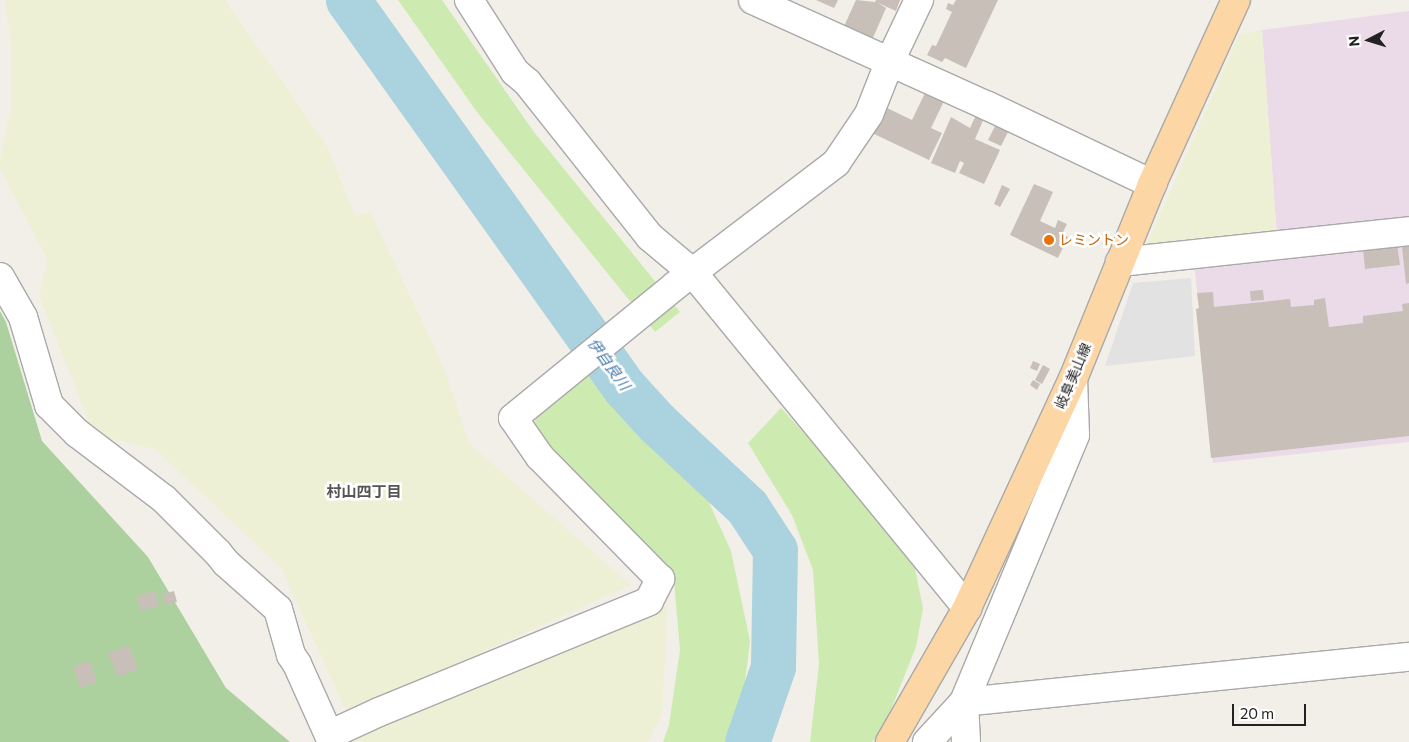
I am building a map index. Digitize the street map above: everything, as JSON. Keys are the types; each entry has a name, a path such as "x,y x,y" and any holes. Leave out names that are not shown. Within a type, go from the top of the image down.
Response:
{"main road":[{"name":"岐阜美山線","path":"890,742 967,608 1073,379 1152,184 1236,0"}],"street":[{"path":"469,0 514,72 527,82 684,279 967,608"},
{"path":"753,0 890,61 1152,184"},
{"path":"0,277 23,317 49,405 77,433 164,499 218,552 226,563 278,609 291,655 297,664 330,739 379,712 648,601 660,579 540,457 514,418 530,402 684,279 836,163 869,114 890,61 919,0"},
{"path":"1120,262 1409,231"},
{"path":"928,742 964,702 1075,435 1073,379"},
{"path":"964,702 1409,657"},
{"path":"964,702 966,742"}],"shaded area":[{"path":"1409,11 1409,221 1277,238 1262,30"},
{"path":"1409,237 1409,442 1213,463 1194,259"},
{"path":"1191,278 1195,356 1105,366 1133,283"}],"green space":[{"path":"4,0 225,0 327,146 355,216 370,211 446,372 469,443 631,585 347,713 281,568 155,449 94,435 39,296 47,259 0,169 0,159 11,106 11,42"},
{"path":"398,0 442,0 534,132 680,312 655,332 477,112"},
{"path":"1262,30 1277,238 1145,249 1239,35"},
{"path":"0,311 6,322 42,441 148,557 226,688 290,742 0,742"},
{"path":"585,368 702,487 731,551 750,641 742,707 728,742 663,742 669,725 680,650 674,582 653,551 552,453 534,432 536,413"},
{"path":"781,408 895,532 914,564 923,608 916,647 886,722 872,742 810,742 819,664 813,570 792,515 748,443"},
{"path":"668,603 662,715 648,742 354,742 352,739"}],"building":[{"path":"816,0 838,0 834,8"},
{"path":"856,0 875,2 876,0 900,0 896,11 878,3 886,8 869,47 841,33"},
{"path":"956,0 998,0 966,68 945,58 942,62 927,55 932,45 936,46 952,12 946,9 948,3 953,5"},
{"path":"926,91 945,99 931,128 942,133 929,160 872,133 885,107 912,120"},
{"path":"977,113 985,116 975,139 1000,150 984,184 959,173 964,163 960,161 955,173 931,163 951,117 970,128"},
{"path":"996,124 1009,130 1001,146 988,140"},
{"path":"1034,184 1053,192 1040,221 1055,228 1058,220 1067,224 1062,234 1068,237 1058,258 1010,235"},
{"path":"1002,185 1010,189 1000,207 994,204"},
{"path":"1397,244 1400,265 1365,269 1363,248"},
{"path":"1409,246 1409,283 1406,284 1402,247"},
{"path":"1263,290 1264,300 1251,301 1250,291"},
{"path":"1213,292 1214,307 1290,299 1291,307 1314,305 1314,300 1325,298 1329,327 1363,323 1363,316 1403,311 1402,304 1409,303 1409,436 1211,458 1196,309 1199,308 1197,293"},
{"path":"1033,361 1040,364 1037,371 1030,368"},
{"path":"1043,365 1050,369 1042,384 1035,380"},
{"path":"1033,380 1040,384 1037,390 1030,385"},
{"path":"155,591 159,606 141,611 137,596"},
{"path":"174,591 177,602 165,605 162,594"},
{"path":"129,645 138,669 118,677 108,653"},
{"path":"90,661 97,682 80,688 73,666"}],"waterway":[{"name":"伊自良川","path":"348,0 625,388 657,423 747,507 775,550 773,667 747,742"}],"place":[{"name":"レミントン","path":"1049,240"}],"district":[{"name":"村山四丁目","path":"364,492"}]}
